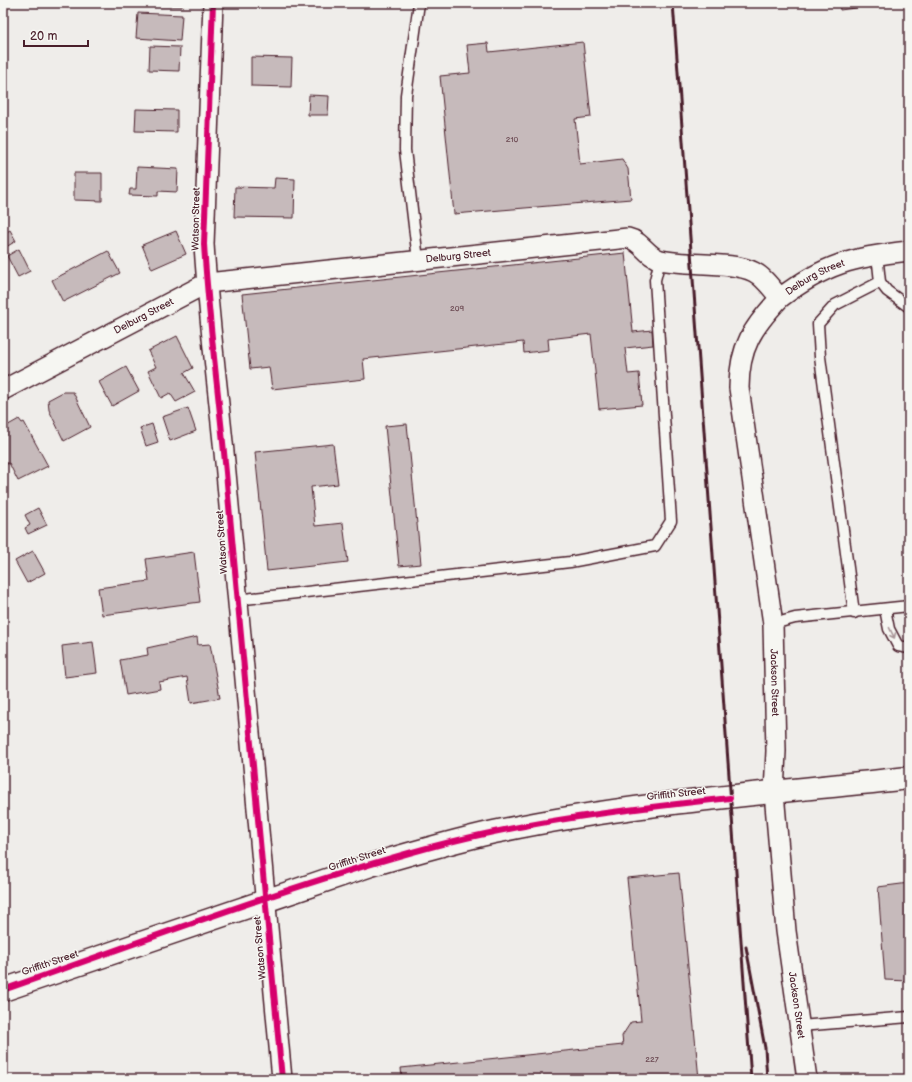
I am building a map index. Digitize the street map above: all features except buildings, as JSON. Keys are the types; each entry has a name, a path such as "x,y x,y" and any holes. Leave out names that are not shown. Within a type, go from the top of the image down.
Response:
{"main road":[{"name":"Griffith Street","path":"3,990 266,899 407,854 495,832 646,807 909,778"}],"street":[{"name":"Watson Street","path":"213,3 204,244 228,493 236,600 266,899 282,1079"},
{"name":"Delburg Street","path":"3,390 207,283 628,238 635,240 649,254 660,260 746,269 754,272 780,298 803,281 832,266 851,259 877,254 909,251"},
{"name":"Jackson Street","path":"780,298 763,316 749,338 739,370 739,388 773,624 776,752 774,793 786,931 807,1079"}],"lane":[{"path":"418,260 405,150 406,95 419,3"},
{"path":"877,254 880,282 887,291 909,307"},
{"path":"236,600 570,562 655,546 671,521 654,280 660,260"},
{"path":"854,613 820,357 818,324 835,305 880,282"},
{"path":"773,624 795,618 854,613 909,606"},
{"path":"885,609 889,629 898,646 909,648"},
{"path":"800,1026 909,1017"}],"railway":[{"path":"673,3 751,1079"},
{"path":"746,947 765,1048 767,1079"}],"cycle path":[{"path":"213,3 204,244 282,1079"},
{"path":"3,990 267,897 427,848 502,830 540,823 730,798"}]}
